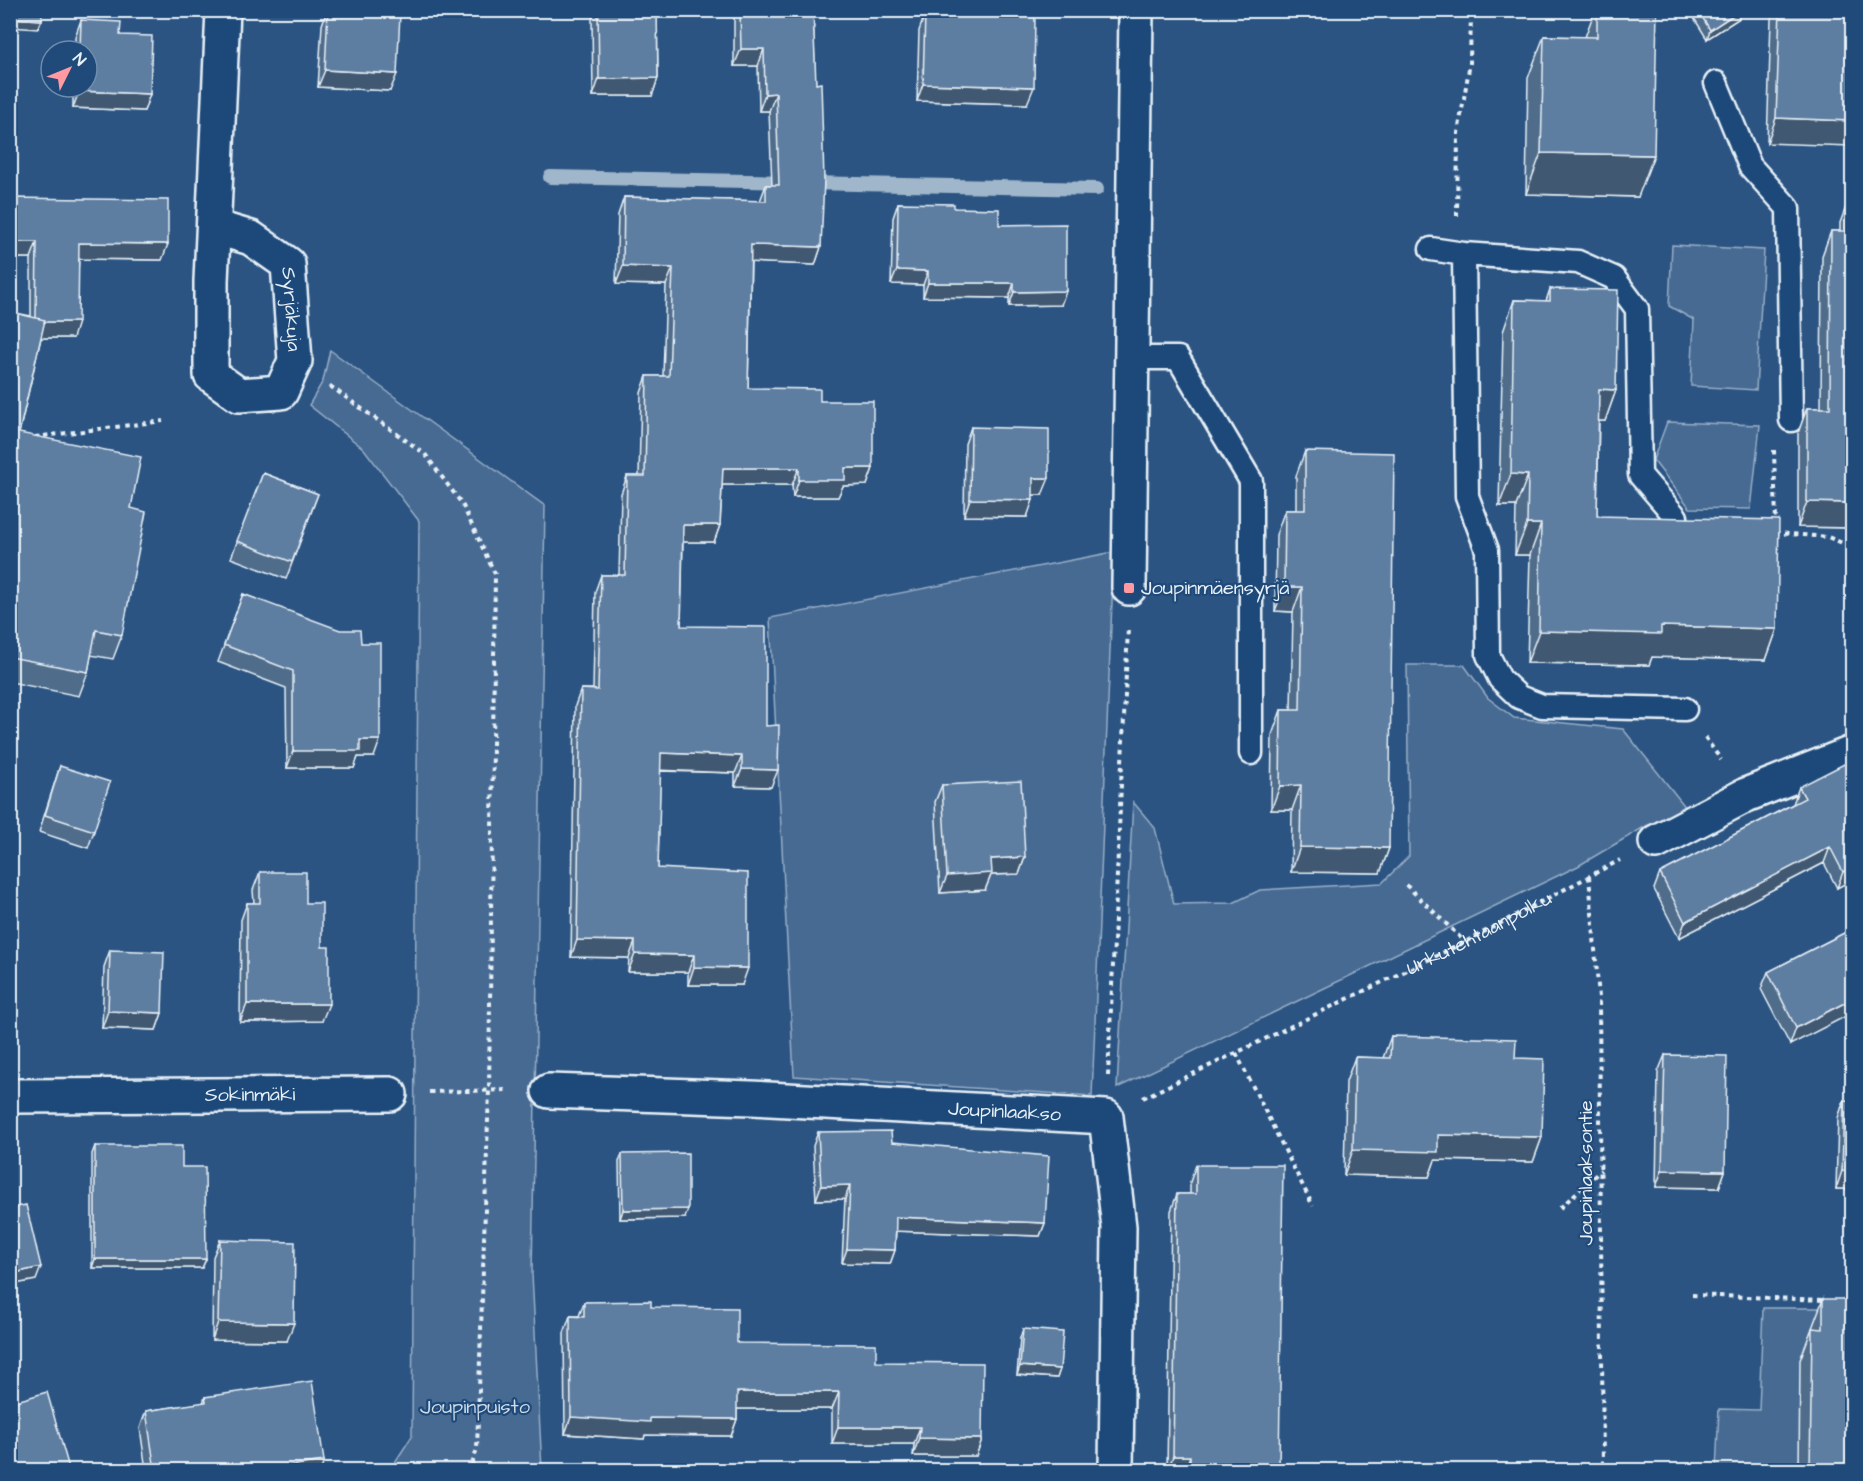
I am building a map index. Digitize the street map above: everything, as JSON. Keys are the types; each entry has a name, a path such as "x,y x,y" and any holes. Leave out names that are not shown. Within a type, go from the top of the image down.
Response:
{"street":[{"name":"Syrjäkuja","path":"214,227 251,238 288,264 295,361 281,392 239,395 211,375 214,227 223,10"},
{"path":"1129,588 1136,10"},
{"path":"1656,842 1746,795 1852,753"},
{"name":"Joupinlaakso","path":"549,1091 751,1098 1106,1117"},
{"name":"Sokinmäki","path":"10,1096 390,1094"},
{"path":"1106,1117 1119,1227 1116,1470"}],"lane":[{"path":"1716,83 1750,166 1788,208 1791,420"},
{"path":"1431,249 1464,254 1578,262 1614,278 1637,309 1640,474 1676,518"},
{"path":"1464,254 1467,496 1487,550 1488,655 1500,679 1519,698 1542,706 1685,709"},
{"path":"1132,358 1178,358 1251,481 1251,753"}],"path":[{"path":"1457,217 1458,133 1470,63 1471,10"},
{"path":"295,361 425,454 462,504 495,574 489,1090 477,1449 470,1470"},
{"path":"1791,420 1773,429 1777,533 1828,537 1852,547"},
{"path":"34,437 163,422"},
{"path":"1106,1117 1129,588"},
{"path":"1685,709 1746,795"},
{"name":"Urkutehtaanpolku","path":"1106,1117 1465,942 1656,842"},
{"name":"Joupinlaaksontie","path":"1589,876 1599,998 1604,1470"},
{"path":"1406,885 1465,942"},
{"path":"1236,1053 1313,1206"},
{"path":"390,1094 489,1090"},
{"path":"1560,1208 1601,1170"},
{"path":"1692,1295 1828,1300"}],"green space":[{"path":"1672,245 1764,250 1756,390 1691,386 1694,320 1669,306"},
{"name":"Joupinpuisto","path":"330,350 545,506 532,1274 542,1470 390,1470 412,1436 419,521 364,449 309,405 323,381"},
{"path":"1667,422 1760,425 1751,509 1690,508 1653,460"},
{"path":"1114,552 1092,1096 794,1076 770,618"},
{"path":"1407,665 1464,665 1488,698 1514,718 1623,729 1687,809 1646,826 1578,866 1117,1088 1133,802 1155,828 1174,904 1233,903 1260,890 1382,883 1409,856"},
{"path":"1763,1308 1851,1308 1799,1470 1716,1470 1719,1409 1759,1410"}],"building":[{"path":"10,10 42,10 42,20 10,18"},
{"path":"328,10 400,14 397,74 325,70"},
{"path":"598,10 657,10 658,78 599,79"},
{"path":"740,10 813,10 816,84 821,83 824,180 821,247 751,245 748,388 820,389 820,401 873,401 873,468 845,468 845,480 799,480 799,468 723,468 720,525 683,525 681,626 766,627 766,726 779,725 778,770 742,769 742,756 661,753 658,868 748,873 748,968 694,967 694,955 635,954 635,941 577,940 581,689 598,690 601,575 625,575 627,476 645,476 647,376 669,376 673,268 623,266 624,197 766,201 766,185 779,185 776,93 765,94 764,49 741,49"},
{"path":"1597,10 1657,10 1654,155 1541,153 1544,36 1597,37"},
{"path":"1698,10 1740,10 1710,30"},
{"path":"1780,10 1852,10 1852,121 1776,118"},
{"path":"925,14 1035,17 1034,87 923,84"},
{"path":"81,20 121,22 120,35 152,36 150,94 99,92 99,39 80,39"},
{"path":"10,198 168,200 168,244 79,243 78,322 44,322 45,320 36,318 37,242 10,242"},
{"path":"1849,199 1852,199 1852,503 1807,502 1807,408 1830,408 1831,231 1849,231"},
{"path":"898,203 954,204 954,208 999,209 999,225 1066,224 1066,291 1014,292 1014,283 928,283 928,271 897,270"},
{"path":"1550,289 1618,290 1616,390 1599,389 1597,516 1779,520 1777,629 1661,626 1661,634 1539,631 1541,524 1527,524 1528,475 1511,474 1514,300 1550,301"},
{"path":"10,312 45,320 19,433 141,457 131,508 146,512 122,635 96,630 88,672 10,657 10,641 16,614 10,612"},
{"path":"971,427 1049,429 1049,478 1033,478 1033,500 970,499"},
{"path":"1305,451 1394,453 1389,848 1300,847 1301,785 1280,786 1281,710 1300,710 1302,587 1284,587 1285,510 1305,510"},
{"path":"263,473 318,494 292,562 237,541"},
{"path":"243,594 340,630 360,630 361,643 380,643 380,740 360,740 360,751 293,751 293,671 224,645"},
{"path":"1852,760 1852,867 1843,872 1830,847 1685,922 1660,873 1805,798 1799,787"},
{"path":"60,766 110,782 94,831 45,815"},
{"path":"1021,781 1025,857 991,859 992,873 947,876 942,785"},
{"path":"260,872 306,872 306,903 322,903 322,947 329,947 329,1004 247,1004 247,903 260,903"},
{"path":"1852,929 1852,999 1796,1028 1768,972"},
{"path":"110,950 164,952 162,1013 108,1011"},
{"path":"1391,1036 1516,1039 1515,1058 1544,1059 1542,1137 1438,1135 1438,1152 1353,1150 1355,1057 1390,1058"},
{"path":"1665,1055 1727,1056 1725,1171 1662,1170"},
{"path":"1844,1100 1852,1101 1852,1172 1842,1171"},
{"path":"891,1131 892,1142 1049,1156 1045,1223 896,1217 895,1250 847,1249 850,1185 821,1186 818,1132"},
{"path":"95,1146 182,1146 182,1167 205,1167 206,1259 95,1259"},
{"path":"688,1153 688,1209 623,1210 622,1154"},
{"path":"1196,1165 1283,1165 1279,1470 1190,1470 1190,1456 1173,1456 1177,1194 1196,1194"},
{"path":"10,1186 12,1208 26,1205 41,1267 10,1274"},
{"path":"220,1240 295,1242 294,1323 218,1322"},
{"path":"1823,1299 1852,1299 1852,1470 1810,1470 1812,1328 1823,1329"},
{"path":"651,1301 651,1307 737,1308 737,1343 876,1344 876,1362 983,1363 982,1439 919,1438 920,1427 838,1427 839,1392 737,1392 737,1419 650,1418 650,1422 571,1417 570,1316 584,1317 584,1302"},
{"path":"1023,1329 1063,1332 1060,1369 1020,1366"},
{"path":"312,1381 324,1461 280,1467 281,1470 155,1470 146,1411 206,1402 205,1397"},
{"path":"47,1392 69,1468 10,1470 10,1403"}],"waterway":[{"path":"550,177 789,182"},
{"path":"808,183 1097,189"}],"place":[{"name":"Joupinmäensyrjä","path":"1129,588"}]}
